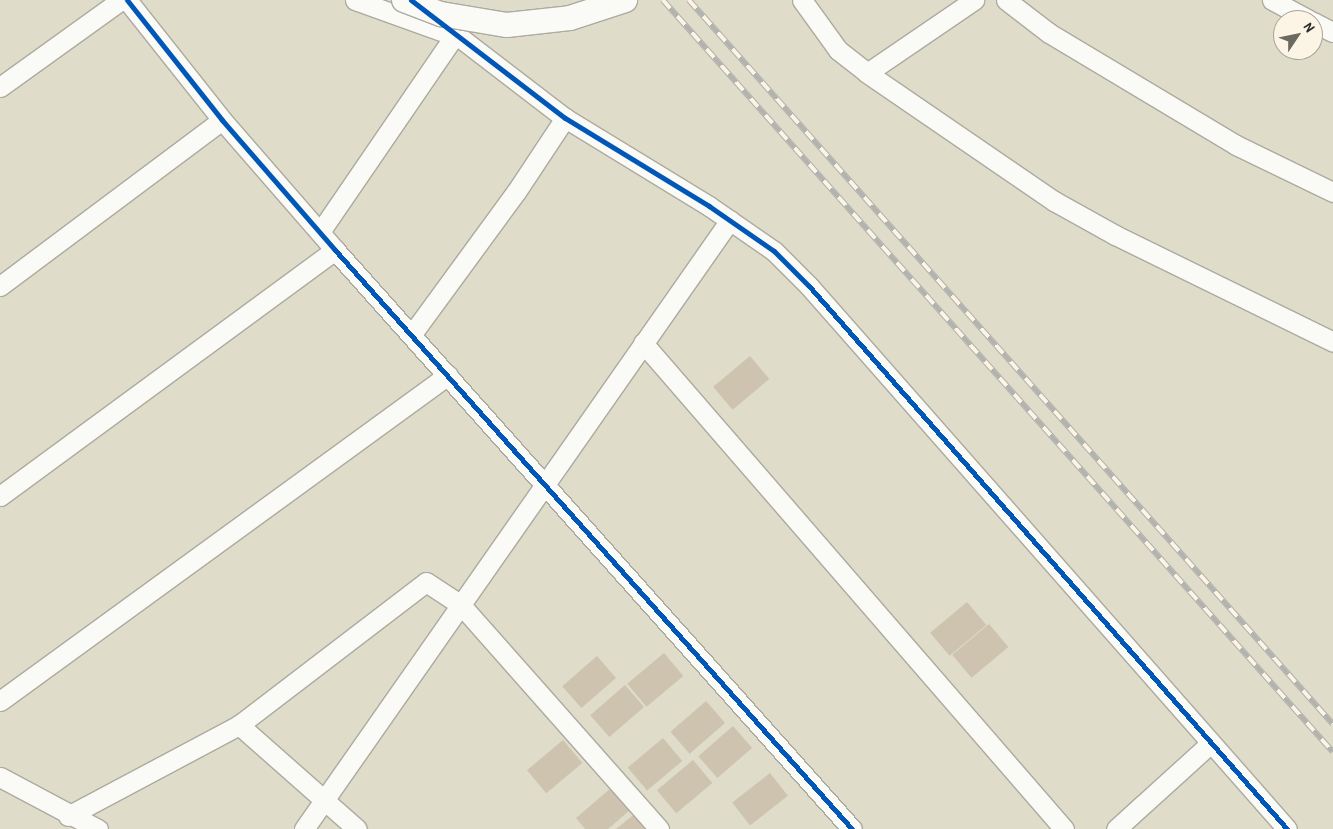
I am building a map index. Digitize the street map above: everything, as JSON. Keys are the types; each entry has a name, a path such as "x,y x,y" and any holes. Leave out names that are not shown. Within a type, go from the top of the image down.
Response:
{"street":[{"path":"0,87 121,0"},
{"path":"127,0 222,120 335,250 852,829"},
{"path":"355,0 454,36"},
{"path":"404,0 441,14 506,25 570,18 625,0"},
{"path":"411,0 454,36 565,118 730,220 774,251 809,286 1287,829"},
{"path":"802,0 838,50 867,73 1054,201 1115,235 1333,342"},
{"path":"867,73 974,0"},
{"path":"1006,0 1049,33 1236,145 1333,192"},
{"path":"1272,0 1290,10"},
{"path":"320,232 454,36"},
{"path":"412,334 516,192 565,118"},
{"path":"0,286 222,120"},
{"path":"304,829 730,220"},
{"path":"0,496 335,250"},
{"path":"643,343 1064,829"},
{"path":"0,700 448,375"},
{"path":"68,816 239,725 426,582 461,605 659,829"},
{"path":"239,725 357,829"},
{"path":"1116,829 1211,743"},
{"path":"0,777 68,816 98,829"}],"building":[{"path":"750,356 769,379 733,410 713,387"},
{"path":"967,602 986,625 950,656 930,633"},
{"path":"989,624 1008,647 972,678 952,655"},
{"path":"664,653 683,676 647,707 627,684"},
{"path":"597,656 616,678 581,708 562,686"},
{"path":"625,685 644,707 609,737 590,715"},
{"path":"706,701 725,723 690,754 671,732"},
{"path":"733,726 752,748 717,778 698,756"},
{"path":"663,738 682,761 647,791 628,768"},
{"path":"563,740 582,763 546,793 527,770"},
{"path":"693,760 712,783 676,813 657,790"},
{"path":"770,773 788,796 750,825 732,803"},
{"path":"611,788 630,810 608,829 585,829 576,818"},
{"path":"637,812 651,829 616,829"}],"railway":[{"path":"663,0 1333,752"},
{"path":"689,0 1333,724"}],"cycle path":[{"path":"127,0 222,120 335,250 852,829"},
{"path":"411,0 565,118 709,206 774,251 809,286 1287,829"}]}
